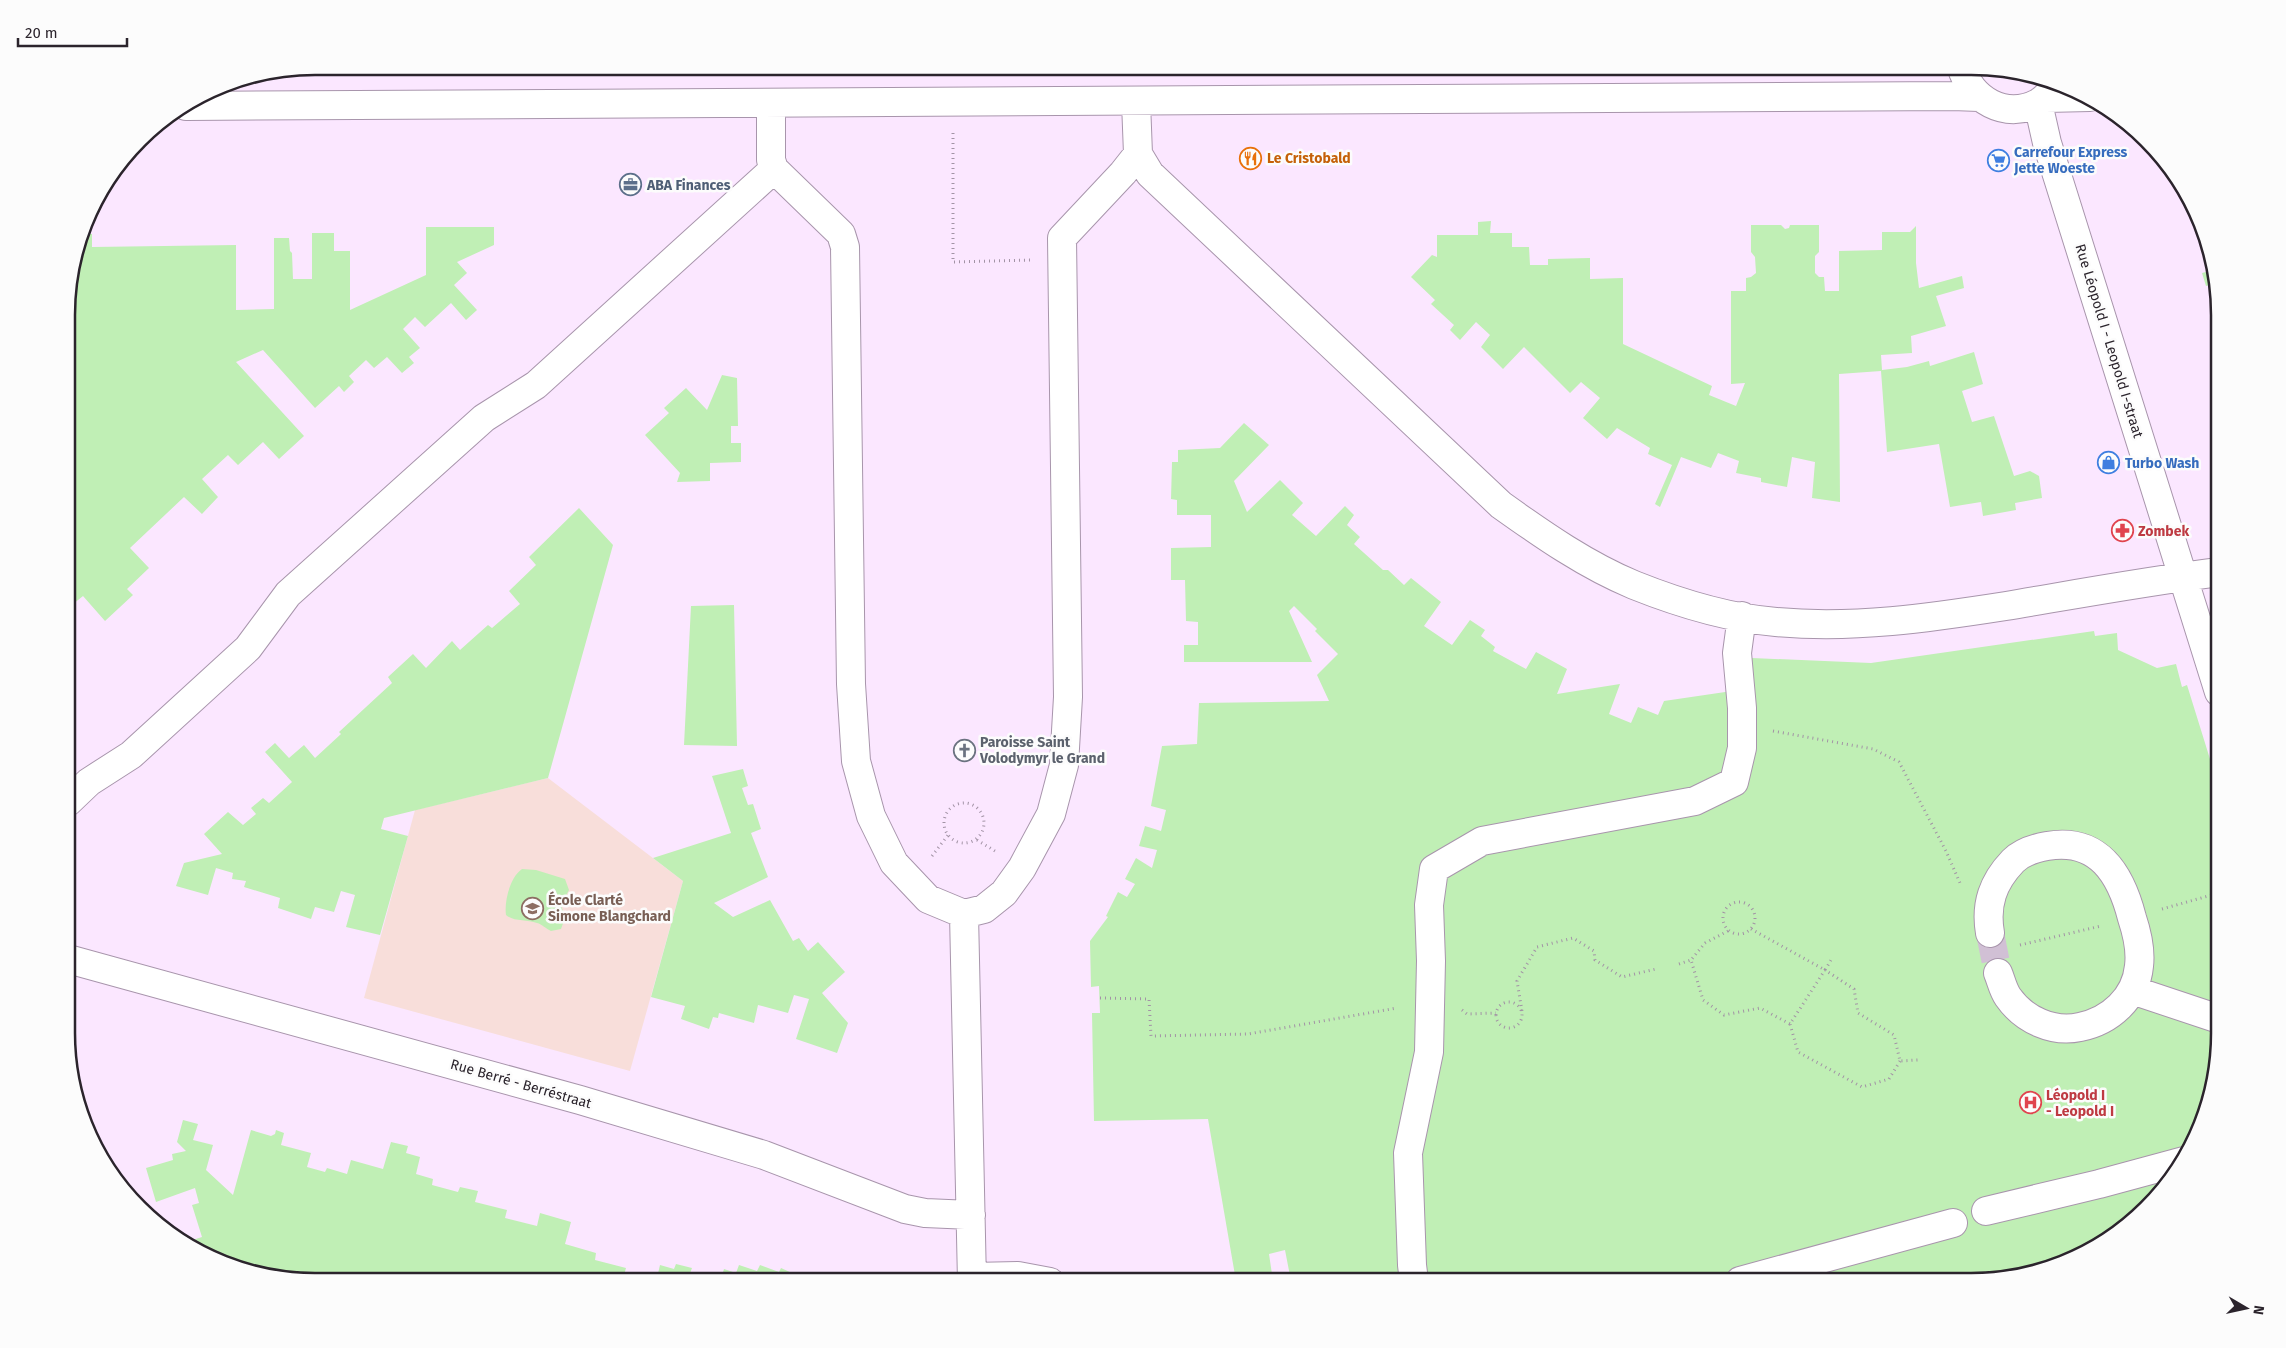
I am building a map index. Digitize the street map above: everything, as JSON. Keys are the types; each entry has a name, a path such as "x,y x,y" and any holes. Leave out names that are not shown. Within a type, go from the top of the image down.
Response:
{"street":[{"path":"1963,75 1979,98"},
{"path":"197,106 1953,96 1979,98 1993,105 2008,109 2023,108 2047,95 2069,96"},
{"name":"Rue Léopold I - Leopold I-straat","path":"2047,95 2047,143 2211,666"},
{"path":"1136,102 1138,154 1150,174 1501,505 1563,548 1632,584 1702,608 1775,622 1812,624 1888,623 1924,619 2211,573"},
{"path":"771,103 771,160 774,169 841,234 846,247 851,684 856,761 871,816 894,863 928,899 964,914 984,909 1004,893 1022,868 1051,814 1064,765 1068,697 1062,238 1123,173 1138,154"},
{"path":"75,795 89,782 131,755 248,648 288,594 484,418 536,385 774,169"},
{"path":"1413,1273 1408,1153 1429,1052 1429,905 1434,869 1482,841 1695,801 1734,782 1742,748 1742,708 1737,654 1742,616"},
{"path":"1989,926 1990,896 2000,875 2016,859 2036,848 2058,844 2081,848 2101,858 2117,875 2126,895 2138,941 2139,967 2132,990 2117,1010 2096,1024 2071,1029 2046,1026 2024,1014 2007,996 1998,973"},
{"path":"964,914 972,1273"},
{"name":"Rue Berré - Berréstraat","path":"75,961 580,1100 746,1150 905,1209 926,1213 971,1215"},
{"path":"2132,990 2211,1015"},
{"path":"1986,1211 2173,1164"},
{"path":"1769,1273 1953,1223"}],"path":[{"path":"954,131 953,262 1036,260"},
{"path":"1742,708 1754,722 1774,731 1872,749 1899,762 1946,851 1966,896 1989,926"},
{"path":"966,803 975,806 982,812 985,822 983,832 977,840 968,844 957,843 948,835 944,824 947,813 955,805 966,803"},
{"path":"1744,902 1751,907 1755,914 1755,922 1751,929 1745,934 1738,935 1728,931 1722,922 1723,912 1730,904 1744,902"},
{"path":"1691,960 1703,1000 1724,1015 1760,1008 1790,1024 1798,1052 1862,1087 1889,1079 1900,1061 1894,1035 1858,1013 1854,989 1825,970 1751,929"},
{"path":"1679,964 1691,960 1704,943 1728,931"},
{"path":"1522,1011 1517,1003 1508,1001 1500,1005 1496,1013 1497,1022 1502,1027 1510,1029 1517,1027 1522,1020 1522,1011 1517,981 1537,947 1573,938 1594,951 1595,960 1622,977 1656,969"},
{"path":"1790,1024 1831,960"},
{"path":"1100,998 1149,999 1151,1036 1238,1034 1409,1006 1430,990 1467,1014 1496,1013"},
{"path":"1900,1061 1918,1060"}],"shaded area":[{"name":"École Clarté Simone Blangchard","path":"548,778 683,881 630,1071 364,998 415,810"}],"green space":[{"path":"1491,221 1490,233 1512,233 1512,247 1529,247 1530,265 1548,265 1548,259 1590,258 1590,279 1623,278 1623,344 1712,386 1709,395 1736,406 1745,383 1731,384 1731,291 1746,291 1746,278 1756,273 1755,257 1751,252 1751,225 1781,225 1785,229 1789,228 1790,225 1819,225 1819,252 1815,256 1815,273 1819,277 1824,277 1825,291 1839,291 1839,251 1882,250 1882,232 1910,232 1916,226 1916,263 1919,288 1962,276 1964,288 1936,296 1946,326 1911,336 1912,353 1881,355 1882,370 1907,367 1929,361 1930,366 1974,352 1983,384 1962,391 1972,422 1994,416 2014,476 2030,471 2039,476 2042,498 2015,503 2016,510 1983,516 1981,502 1950,507 1939,444 1887,452 1881,371 1839,374 1840,502 1812,498 1815,462 1792,457 1787,487 1761,482 1761,478 1736,473 1739,461 1718,453 1711,468 1681,457 1660,507 1655,504 1672,465 1648,454 1650,448 1617,428 1607,439 1583,418 1600,398 1581,382 1570,393 1524,347 1503,369 1481,347 1490,335 1476,322 1460,340 1450,330 1454,325 1431,304 1435,300 1411,277 1432,255 1437,257 1437,235 1478,235 1478,222"},
{"path":"426,227 494,227 494,245 457,262 467,273 454,285 477,310 466,320 451,303 425,327 415,317 403,329 420,348 409,357 414,363 402,373 387,357 374,368 366,360 349,376 354,382 344,392 339,386 315,408 263,350 236,362 304,436 279,459 263,442 238,465 228,455 202,479 218,497 202,514 184,497 130,548 149,568 127,589 133,595 105,621 83,596 75,602 75,315 77,283 83,253 89,234 92,234 92,247 236,245 236,310 274,309 274,238 289,238 290,251 292,253 293,279 312,279 312,233 334,233 334,251 350,251 350,310 426,275"},
{"path":"2207,272 2209,285 2206,286 2202,273"},
{"path":"722,375 737,378 738,426 731,426 731,443 741,443 741,462 710,463 710,481 677,482 680,473 645,435 669,413 664,408 686,388 707,410"},
{"path":"1244,423 1269,445 1234,481 1247,512 1280,480 1303,503 1292,515 1316,536 1345,506 1354,515 1347,525 1360,537 1354,544 1383,570 1388,570 1404,585 1411,578 1441,602 1424,626 1452,645 1470,620 1485,630 1481,636 1495,647 1493,651 1526,669 1536,652 1567,669 1557,694 1620,684 1609,714 1631,723 1638,707 1658,715 1664,701 1732,691 1747,683 1752,658 1871,663 2094,631 2095,636 2117,633 2118,650 2157,668 2176,664 2182,687 2187,685 2211,762 2211,1033 2209,1065 2203,1095 2193,1125 2171,1167 2141,1203 2105,1233 2063,1255 2033,1265 2003,1271 1971,1273 1289,1273 1285,1250 1269,1254 1272,1273 1235,1273 1208,1119 1094,1121 1092,1013 1100,1013 1099,986 1091,987 1090,941 1108,917 1106,916 1118,892 1127,897 1135,884 1125,879 1136,858 1152,868 1157,850 1139,846 1145,826 1161,831 1166,810 1151,806 1162,746 1197,744 1199,703 1329,701 1317,675 1338,654 1294,606 1289,611 1312,662 1184,662 1184,645 1198,645 1198,622 1186,621 1185,580 1171,580 1171,548 1211,547 1211,515 1177,515 1177,500 1171,499 1172,462 1178,462 1178,450 1220,448"},
{"path":"579,508 613,545 548,778 384,818 381,829 408,836 380,935 346,927 355,895 341,891 334,912 315,907 311,919 278,908 280,898 244,887 246,881 232,879 233,873 216,868 208,895 176,886 184,863 222,854 204,834 228,812 243,825 256,814 251,808 263,798 269,803 292,782 265,752 275,743 289,758 304,745 315,758 341,734 339,732 392,683 388,677 413,654 426,668 452,641 460,650 488,625 492,628 520,604 509,591 536,565 529,557"},
{"path":"734,605 737,746 684,745 691,606"},
{"path":"743,769 748,786 742,788 748,805 753,804 761,829 751,833 768,877 714,903 733,917 770,900 793,941 799,938 808,951 818,942 845,972 822,993 848,1023 837,1053 796,1039 809,999 794,995 788,1013 758,1005 754,1023 719,1013 718,1018 713,1017 709,1029 681,1019 685,1006 651,997 683,881 653,858 731,833 712,776"},
{"path":"522,869 536,870 565,879 569,890 561,905 565,918 561,929 551,931 539,924 513,919 506,915 506,903 511,884"},
{"path":"183,1120 198,1124 193,1140 213,1145 206,1170 233,1195 251,1130 271,1136 275,1134 276,1130 284,1133 281,1145 311,1153 307,1167 325,1172 327,1168 347,1174 351,1160 383,1169 391,1142 408,1146 406,1153 420,1157 416,1174 433,1179 432,1185 458,1192 460,1187 478,1191 475,1202 507,1210 505,1218 537,1226 540,1213 571,1222 565,1244 596,1253 595,1260 626,1268 625,1273 315,1273 283,1271 253,1265 223,1255 193,1240 202,1237 192,1205 199,1203 195,1188 156,1202 146,1168 173,1160 172,1154 186,1151 177,1142"},
{"path":"676,1264 692,1268 690,1273 658,1273 660,1265 674,1269"},
{"path":"739,1265 757,1271 760,1265 779,1272 781,1268 792,1273 736,1273"},
{"path":"724,1269 736,1273 723,1273"}],"tunnel":[{"path":"1990,933 1998,973"}],"place":[{"name":"Le Cristobald","path":"1251,158"},
{"name":"Carrefour Express Jette Woeste","path":"1998,160"},
{"name":"ABA Finances","path":"631,185"},
{"name":"Turbo Wash","path":"2109,463"},
{"name":"Zombek","path":"2122,531"},
{"name":"Paroisse Saint Volodymyr le Grand","path":"964,750"},
{"name":"École Clarté Simone Blangchard","path":"532,908"},
{"name":"Léopold I - Leopold I","path":"2030,1103"}]}
